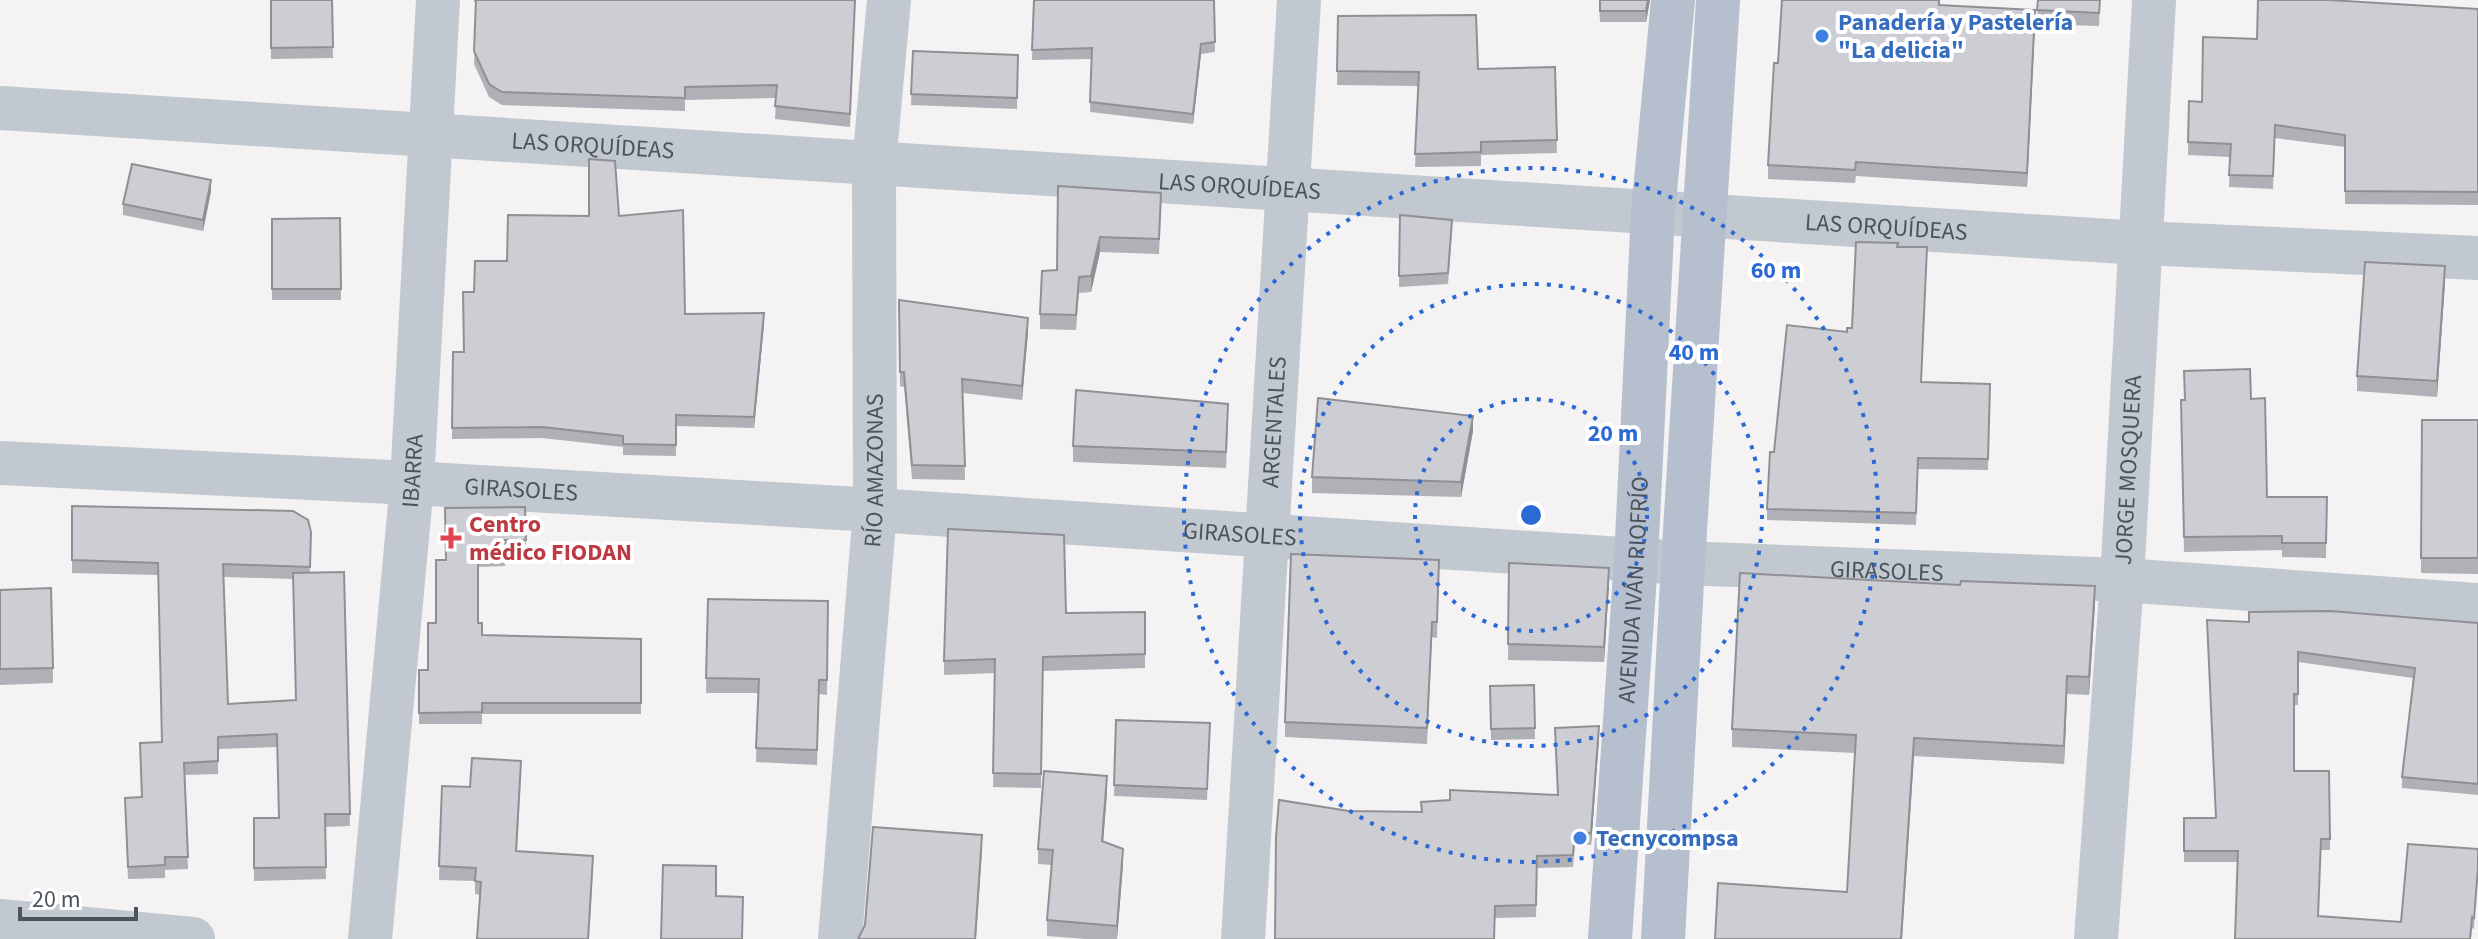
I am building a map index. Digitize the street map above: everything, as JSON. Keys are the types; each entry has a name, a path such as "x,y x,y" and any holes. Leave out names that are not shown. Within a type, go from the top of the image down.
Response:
{"main road":[{"name":"AVENIDA IVÁN RIOFRÍO","path":"1610,939 1636,560 1653,212 1673,0"},
{"name":"AVENIDA IVÁN RIOFRÍO","path":"1663,939 1718,0"}],"street":[{"name":"IBARRA","path":"370,939 412,483 438,0"},
{"name":"RÍO AMAZONAS","path":"840,939 875,510 874,164 889,0"},
{"name":"ARGENTALES","path":"1243,939 1299,0"},
{"name":"JORGE MOSQUERA","path":"2096,939 2122,580 2154,0"},
{"name":"LAS ORQUÍDEAS","path":"0,108 2141,243 2478,258"},
{"name":"GIRASOLES","path":"0,463 875,510 1683,563 2122,580 2478,605"},
{"path":"0,921 193,939"}],"building":[{"path":"271,0 332,0 333,47 271,48"},
{"path":"476,0 855,0 850,114 775,106 777,85 685,87 685,98 502,92 489,84 474,51"},
{"path":"1034,0 1214,0 1215,42 1201,44 1193,114 1090,102 1092,48 1032,50"},
{"path":"1600,0 1648,0 1646,11 1600,11"},
{"path":"1782,0 1939,0 1939,5 2035,10 2027,173 1856,162 1855,170 1768,165 1774,63 1778,63"},
{"path":"2038,0 2100,0 2099,13 2037,10"},
{"path":"2258,0 2329,0 2478,9 2478,192 2345,191 2345,135 2275,125 2273,176 2229,175 2231,144 2188,142 2189,101 2202,102 2203,37 2257,39"},
{"path":"1476,15 1478,69 1555,67 1557,140 1481,142 1481,152 1415,154 1419,72 1337,71 1338,16"},
{"path":"913,51 1018,55 1017,98 911,94"},
{"path":"589,159 615,161 619,216 683,210 685,314 764,313 754,417 676,415 676,445 623,444 623,436 542,427 452,428 453,352 464,352 463,292 474,292 475,261 507,261 508,215 589,216"},
{"path":"132,164 211,180 203,220 123,204"},
{"path":"1058,186 1161,193 1159,239 1100,237 1091,276 1079,277 1076,315 1040,314 1042,271 1057,270"},
{"path":"1400,215 1452,220 1448,273 1399,276"},
{"path":"340,218 341,289 272,289 272,219"},
{"path":"1856,242 1927,247 1921,382 1990,384 1988,459 1918,458 1916,513 1767,509 1770,452 1774,452 1787,325 1847,332 1847,328 1852,328"},
{"path":"2365,262 2445,266 2437,381 2357,376"},
{"path":"899,300 1028,318 1022,386 962,379 965,466 912,465 904,372 900,372"},
{"path":"2250,369 2251,399 2265,398 2267,497 2327,497 2326,543 2282,543 2282,536 2184,537 2181,400 2185,400 2184,371"},
{"path":"1076,390 1228,404 1226,452 1073,446"},
{"path":"1318,398 1473,416 1461,482 1312,477"},
{"path":"2422,420 2478,420 2478,558 2421,558"},
{"path":"72,506 293,511 308,520 311,532 310,567 223,564 228,704 296,700 293,573 344,572 350,814 325,814 326,867 254,868 254,818 279,818 277,734 218,737 218,761 184,763 188,857 165,857 165,865 128,867 125,798 142,797 140,743 162,742 158,563 72,560"},
{"path":"525,507 526,540 505,540 505,555 478,556 478,623 482,623 482,635 641,639 641,703 482,703 482,712 419,713 419,670 428,670 428,623 436,623 436,560 446,560 445,508"},
{"path":"948,529 1064,535 1066,613 1145,612 1145,654 1043,657 1041,774 993,773 995,659 944,661"},
{"path":"1291,554 1439,560 1437,622 1432,622 1427,728 1285,722"},
{"path":"1509,563 1609,568 1604,647 1508,644"},
{"path":"1740,573 1960,585 1961,581 2095,586 2089,677 2067,676 2064,746 1914,738 1901,939 1715,939 1718,883 1847,892 1856,735 1732,729"},
{"path":"51,588 53,668 0,669 0,590"},
{"path":"708,599 828,601 827,680 819,680 817,750 756,748 759,679 706,678"},
{"path":"2330,611 2478,623 2478,784 2402,777 2415,668 2298,652 2298,694 2294,694 2294,771 2329,771 2330,839 2321,839 2318,916 2401,922 2408,844 2478,849 2470,939 2235,939 2238,851 2184,851 2184,818 2216,818 2207,620 2249,622 2249,612"},
{"path":"1534,685 1535,728 1491,729 1490,686"},
{"path":"1116,720 1210,723 1207,789 1114,785"},
{"path":"1599,726 1591,833 1575,832 1573,855 1537,856 1536,905 1495,906 1494,939 1275,939 1279,800 1349,811 1422,812 1421,802 1450,800 1450,790 1558,795 1555,728"},
{"path":"472,758 521,761 516,851 593,856 588,939 477,939 481,882 475,881 476,868 439,866 442,786 470,787"},
{"path":"1044,771 1107,776 1102,841 1123,849 1117,926 1047,920 1053,850 1038,849"},
{"path":"873,827 982,835 975,939 858,939 865,925"},
{"path":"663,865 716,866 716,896 743,897 742,939 661,939"}],"place":[{"name":"Panadería y Pastelería \"La delicia\"","path":"1822,36"},
{"name":"Centro médico FIODAN","path":"451,538"},
{"name":"Tecnycompsa","path":"1580,838"}]}
